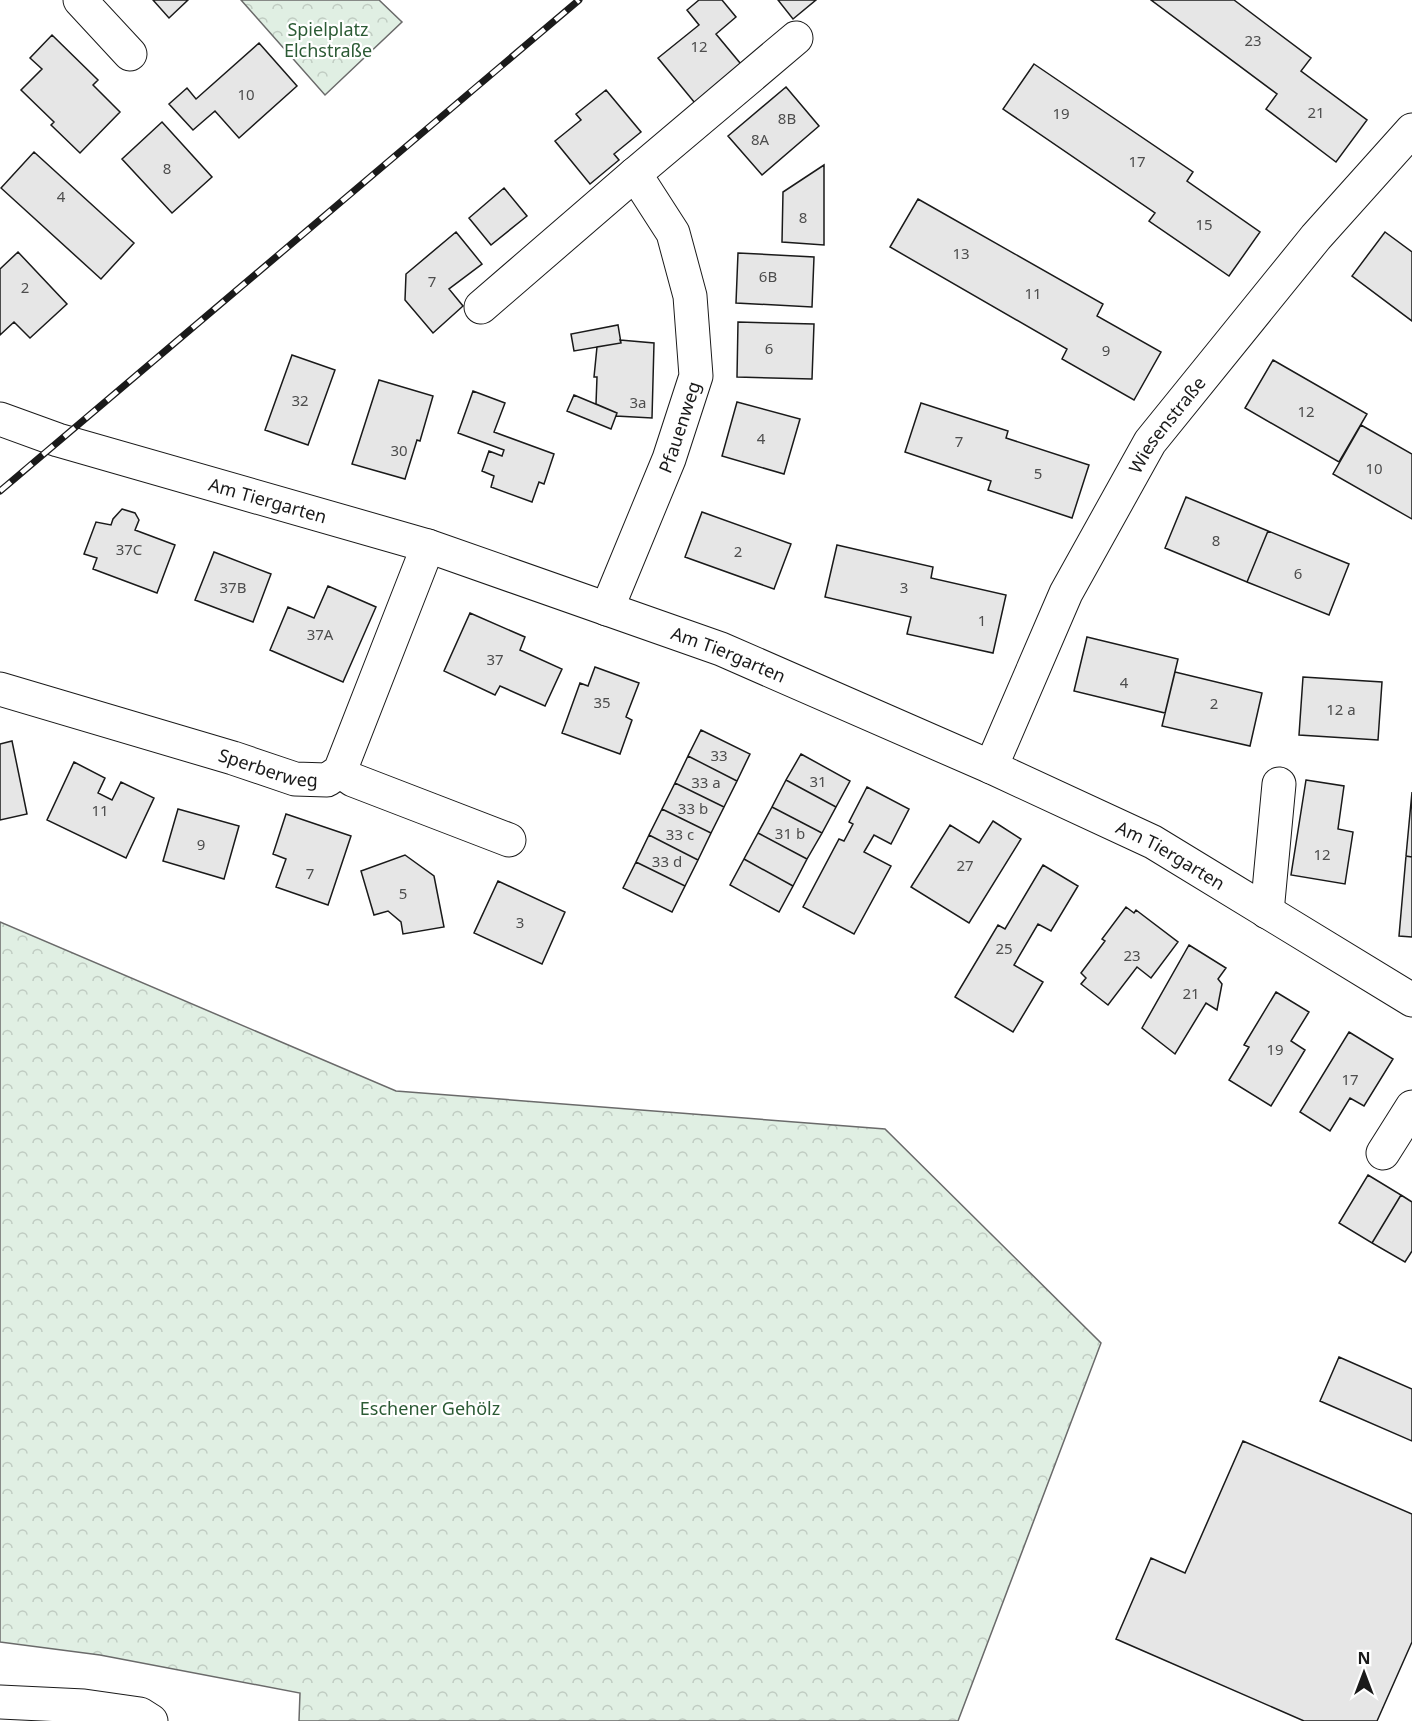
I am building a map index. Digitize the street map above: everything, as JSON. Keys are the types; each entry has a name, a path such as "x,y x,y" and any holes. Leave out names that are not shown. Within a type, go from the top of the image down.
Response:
{"street":[{"path":"80,0 130,54"},
{"path":"481,307 796,38"},
{"name":"Wiesenstraße","path":"991,767 1066,592 1150,442 1316,237 1412,130"},
{"name":"Pfauenweg","path":"607,609 669,459 696,376 690,296 674,233 635,174"},
{"name":"Am Tiergarten","path":"0,419 100,453 428,546 721,649 991,767 1153,842 1412,1000"},
{"name":"Sperberweg","path":"0,689 233,758 295,779 327,780 339,771 428,546"},
{"path":"339,771 353,780 509,840"},
{"path":"1266,912 1280,784"},
{"path":"1383,1153 1412,1107"},
{"path":"0,1702 84,1706 140,1714 151,1721"}],"green space":[{"name":"Spielplatz Elchstraße","path":"241,0 379,0 402,22 325,95"},
{"name":"Eschener Gehölz","path":"0,922 396,1091 885,1129 1101,1343 958,1721 299,1721 300,1693 100,1655 0,1642"}],"building":[{"path":"153,0 188,0 169,18"},
{"path":"699,0 722,0 736,17 716,34 745,69 699,108 658,58 699,25 687,10"},
{"path":"778,0 816,0 793,19"},
{"path":"1151,0 1234,0 1311,58 1301,71 1367,120 1336,162 1266,109 1277,94"},
{"path":"52,35 98,80 93,85 120,112 80,153 51,125 54,122 21,90 42,69 30,58"},
{"path":"259,43 297,86 239,138 215,111 193,130 169,104 187,88 196,99"},
{"path":"1034,64 1193,172 1187,181 1260,232 1229,276 1149,221 1155,213 1003,109"},
{"path":"786,87 819,126 762,175 728,136"},
{"path":"606,90 641,132 614,154 619,160 590,184 555,141 581,120 576,114"},
{"path":"162,122 212,177 172,213 122,159"},
{"path":"34,152 134,243 101,279 1,188"},
{"path":"824,165 824,245 782,242 783,192"},
{"path":"504,188 527,216 491,245 469,218"},
{"path":"918,199 1103,304 1097,316 1161,352 1134,400 1062,359 1067,349 890,247"},
{"path":"456,232 482,264 449,289 463,306 433,333 405,300 406,274"},
{"path":"1385,232 1412,252 1412,321 1352,276"},
{"path":"18,252 67,304 30,338 14,322 0,335 0,269"},
{"path":"738,253 814,257 812,307 736,303"},
{"path":"738,322 814,324 812,379 737,377"},
{"path":"618,325 621,343 574,351 571,334"},
{"path":"620,340 654,343 652,418 616,416 617,413 596,404 597,377 594,377 597,347 621,343"},
{"path":"292,355 335,370 308,445 265,430"},
{"path":"1273,360 1367,414 1339,462 1245,408"},
{"path":"379,380 433,396 420,441 417,440 405,479 352,464"},
{"path":"473,391 505,403 494,432 554,454 544,484 539,482 532,502 491,487 494,476 482,471 489,451 502,456 504,450 458,433"},
{"path":"574,395 617,413 611,429 567,411"},
{"path":"737,402 800,419 784,474 722,456"},
{"path":"921,403 1008,431 1006,438 1089,465 1072,518 988,490 991,481 905,452"},
{"path":"1361,425 1412,454 1412,519 1333,474"},
{"path":"1186,497 1268,531 1247,582 1165,548"},
{"path":"122,509 135,513 139,520 135,530 175,545 157,593 93,569 97,558 84,554 96,522 111,525"},
{"path":"702,512 791,544 774,589 685,557"},
{"path":"1268,531 1349,564 1329,615 1247,582"},
{"path":"837,545 933,567 931,578 1006,595 993,653 907,634 911,617 825,597"},
{"path":"214,552 271,574 253,622 195,600"},
{"path":"328,586 376,607 343,682 270,650 288,607 314,618"},
{"path":"470,613 525,637 520,650 562,669 545,706 500,686 495,695 444,671"},
{"path":"1087,637 1178,659 1165,713 1074,691"},
{"path":"595,667 639,683 626,717 632,720 620,754 562,733 580,683 588,686"},
{"path":"1175,672 1262,693 1250,746 1162,726"},
{"path":"1303,677 1382,682 1378,740 1299,735"},
{"path":"701,730 750,754 737,781 688,756"},
{"path":"12,741 27,814 0,820 0,744"},
{"path":"801,754 850,781 836,807 786,780"},
{"path":"688,756 737,781 724,807 675,783"},
{"path":"74,762 105,778 98,793 112,800 121,782 154,798 126,858 47,820"},
{"path":"786,780 836,807 822,833 772,807"},
{"path":"1306,780 1344,786 1338,829 1353,832 1345,884 1291,875"},
{"path":"675,783 724,807 711,833 662,809"},
{"path":"867,787 909,809 891,844 874,835 864,852 891,866 854,934 803,907 839,839 844,841 853,824 849,822"},
{"path":"1412,792 1412,857 1406,856"},
{"path":"772,807 822,833 807,859 758,833"},
{"path":"178,809 239,826 224,879 163,861"},
{"path":"662,809 711,833 698,860 649,835"},
{"path":"286,814 351,836 328,905 276,887 286,859 273,854"},
{"path":"993,821 1021,839 969,923 911,887 950,825 979,843"},
{"path":"758,833 807,859 793,886 744,859"},
{"path":"649,835 698,860 685,886 636,862"},
{"path":"405,855 434,876 444,927 403,934 401,922 388,911 374,915 361,871"},
{"path":"1406,856 1412,857 1412,937 1399,936"},
{"path":"744,859 793,886 779,912 730,885"},
{"path":"636,862 685,886 672,912 623,888"},
{"path":"1043,865 1078,886 1051,931 1038,924 1014,965 1043,982 1013,1032 955,997 998,925 1005,929"},
{"path":"498,881 565,912 542,964 474,933"},
{"path":"1126,907 1134,913 1136,910 1178,942 1151,978 1137,967 1108,1005 1081,984 1086,978 1081,973 1105,941 1102,939"},
{"path":"1189,945 1226,968 1218,979 1222,984 1217,1010 1206,1003 1175,1054 1142,1028"},
{"path":"1276,992 1309,1012 1291,1041 1305,1050 1271,1106 1229,1080 1249,1047 1244,1045"},
{"path":"1349,1032 1393,1059 1364,1106 1350,1098 1330,1131 1300,1112"},
{"path":"1368,1175 1401,1195 1372,1243 1339,1223"},
{"path":"1401,1195 1412,1202 1412,1251 1405,1262 1372,1243"},
{"path":"1339,1357 1412,1389 1412,1441 1320,1401"},
{"path":"1243,1441 1412,1514 1412,1642 1377,1721 1304,1721 1116,1639 1151,1558 1185,1573"}],"railway":[{"path":"0,491 579,0"}]}
